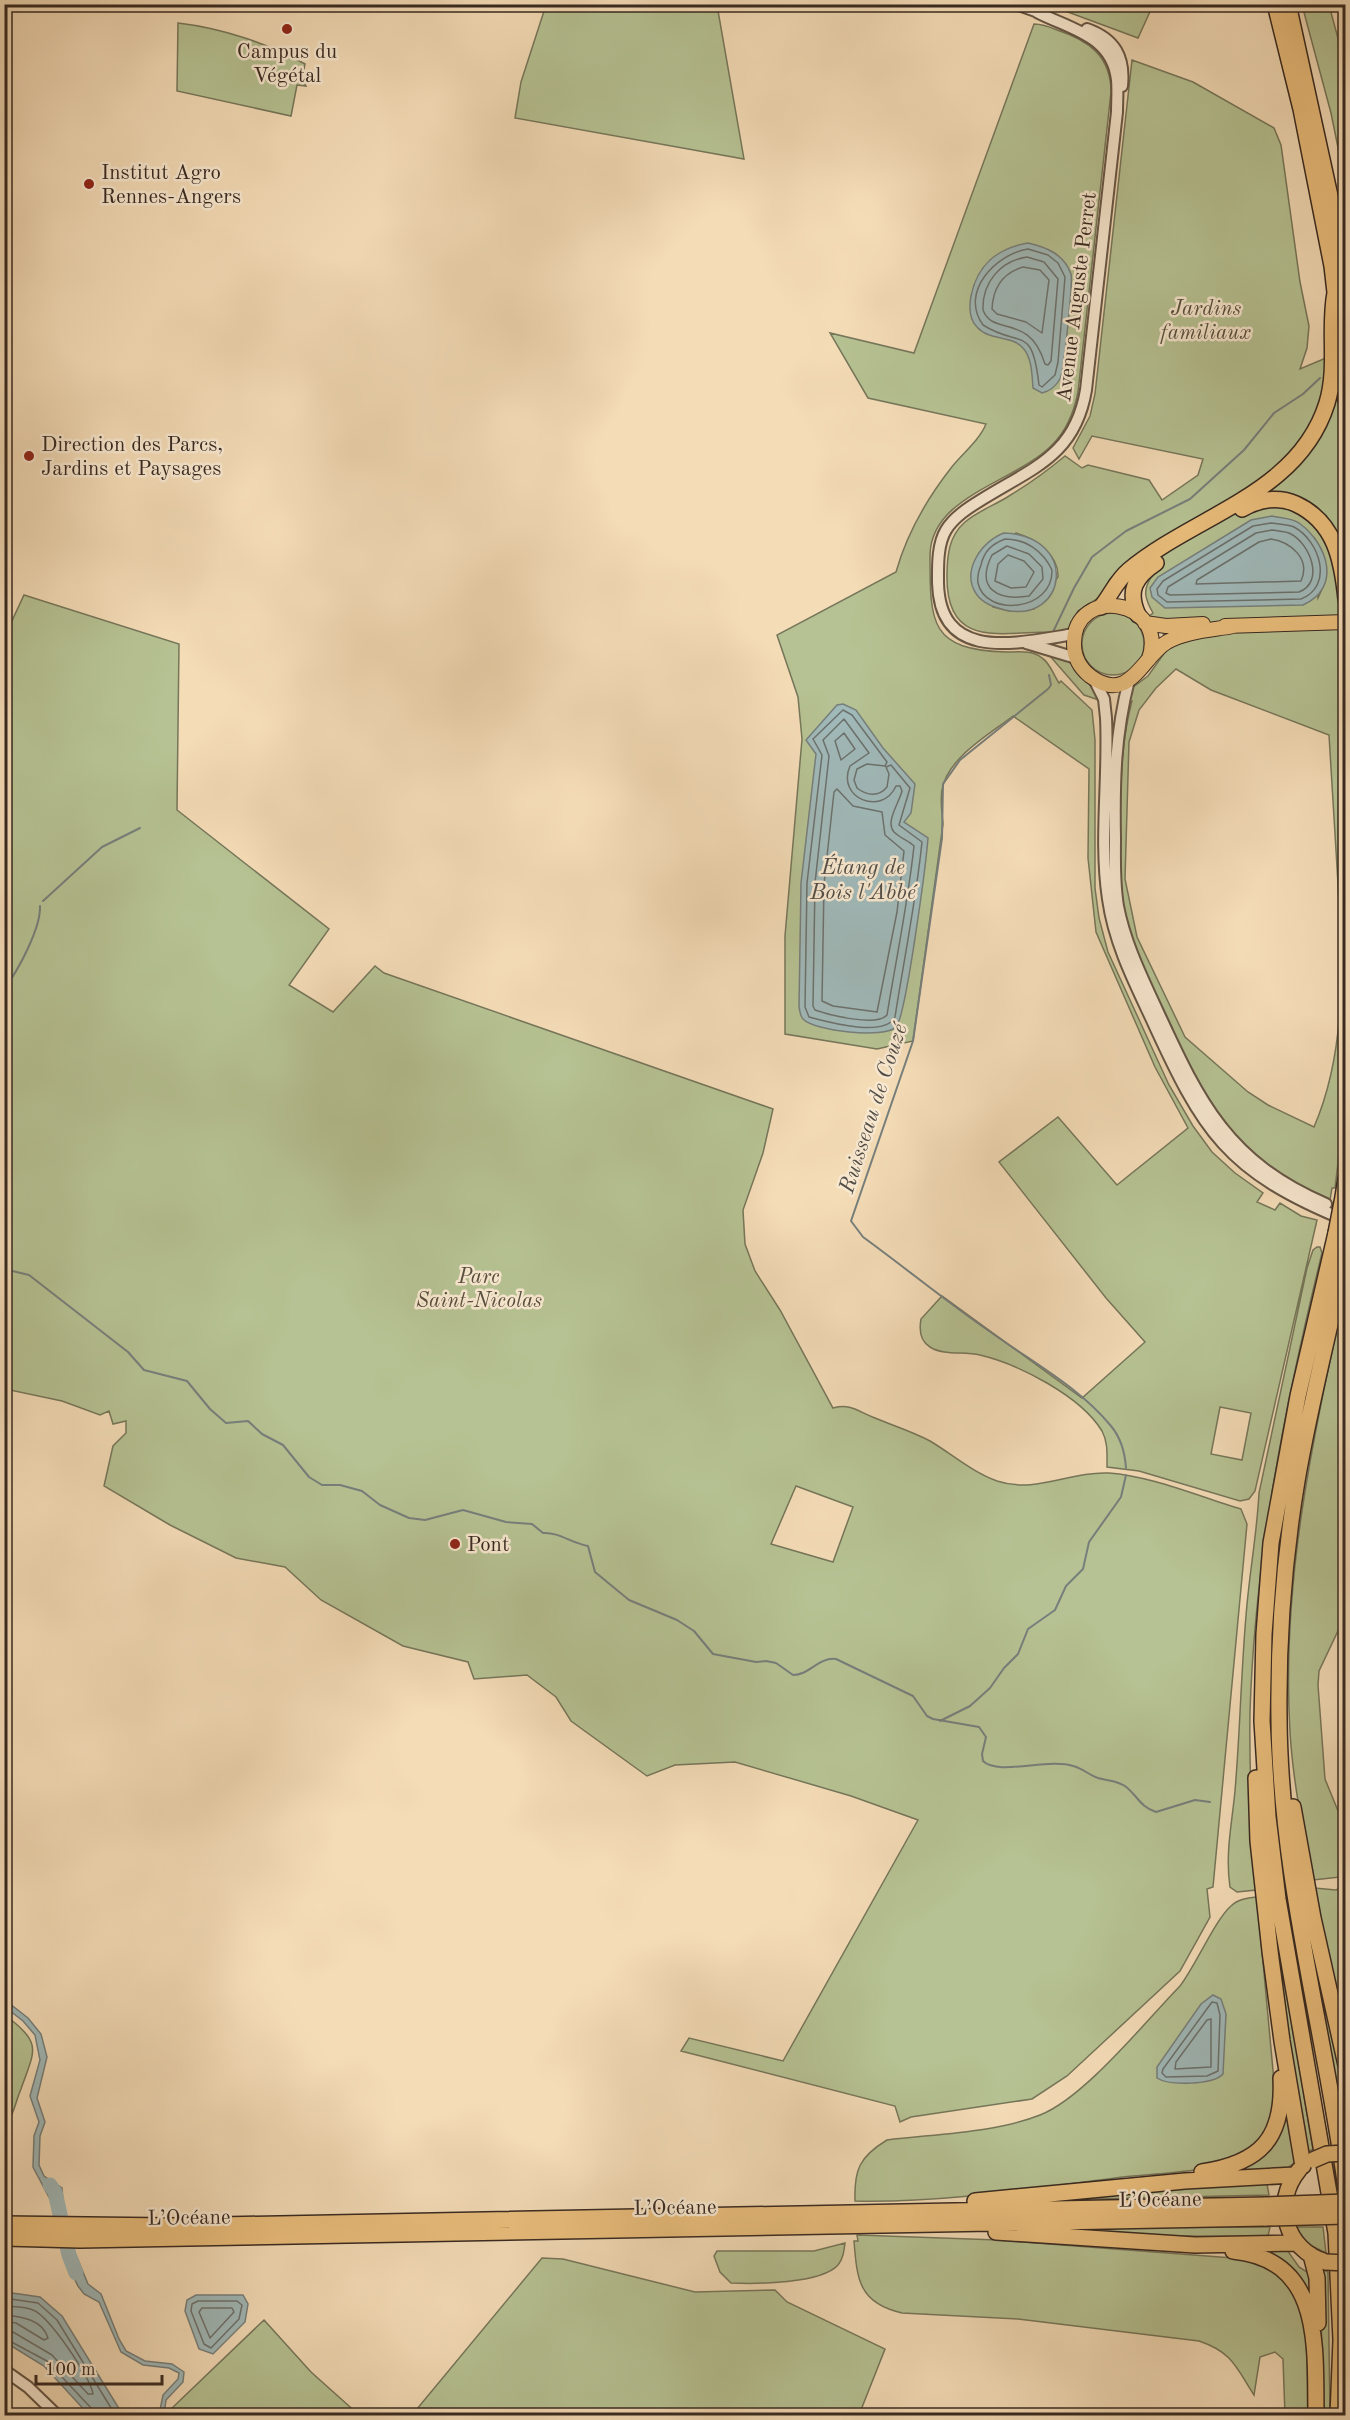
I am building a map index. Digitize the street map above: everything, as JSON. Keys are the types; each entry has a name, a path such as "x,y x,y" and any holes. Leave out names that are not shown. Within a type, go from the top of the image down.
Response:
{"highway":[{"path":"1275,4 1301,109 1335,293 1346,401"},
{"path":"1288,4 1346,269"},
{"path":"1101,607 1120,578 1136,565 1268,484 1304,448 1323,413 1331,388 1333,351 1330,317 1335,293"},
{"path":"1142,619 1132,591 1142,573 1247,506 1266,500 1286,500 1319,517 1328,529 1341,563 1346,599"},
{"path":"1340,2186 1270,1892 1257,1819 1256,1747 1262,1721 1264,1634 1271,1543 1298,1396 1336,1233 1346,1178"},
{"path":"1338,2415 1341,2302 1340,2186 1279,1718 1281,1631 1288,1542 1311,1411 1346,1252"},
{"path":"1300,1888 1346,2065"},
{"path":"1270,1892 1282,2041 1304,2167 1286,2193 1284,2212 1289,2230 1296,2242 1311,2255 1326,2262 1346,2263"},
{"path":"1150,2184 1162,2178 1238,2164 1259,2152 1267,2143 1281,2110 1278,2046 1282,2041"},
{"path":"867,2217 888,2206 1015,2198 1304,2167 1327,2154 1346,2153"},
{"name":"L’Océane","path":"867,2217 902,2225 1266,2211 1346,2202"},
{"name":"L’Océane","path":"4,2238 51,2232 170,2226 838,2219 1266,2211 1346,2216"},
{"name":"L’Océane","path":"4,2224 51,2232"},
{"path":"902,2225 917,2231 1038,2234 1195,2244 1296,2242"},
{"path":"1195,2244 1207,2249 1256,2254 1272,2261 1289,2274 1306,2301 1315,2361 1316,2415"},
{"path":"1311,2255 1317,2278 1318,2343 1315,2361"}],"main road":[{"path":"1234,626 1175,637 1159,647 1140,672 1129,680 1111,683 1093,678 1084,671 1076,658 1075,634 1086,616 1101,607 1120,606 1142,619 1234,626 1346,622"},
{"path":"1142,619 1152,642 1149,658"}],"street":[{"name":"Avenue Auguste Perret","path":"1016,4 1087,34 1115,56 1117,112 1083,410 1071,435 1052,457 965,511 945,531 940,546 939,600 943,614 950,623 967,637 983,642 1026,643 1075,634"},
{"name":"Avenue Auguste Perret","path":"1026,643 1076,658"},
{"path":"1093,678 1105,705 1105,860 1111,918 1126,965 1164,1048 1194,1106 1213,1133 1236,1158 1277,1189 1346,1220"},
{"path":"1129,680 1116,744 1115,885 1121,921 1133,958 1190,1080 1216,1122 1242,1151 1267,1172 1304,1194 1346,1213"},
{"path":"4,2370 28,2387 58,2415"}],"green space":[{"path":"546,5 717,5 744,159 515,118 521,82"},
{"path":"1049,5 1153,5 1138,38"},
{"path":"1302,5 1329,5 1346,68 1345,182 1331,113"},
{"path":"178,23 243,37 305,64 302,79 306,86 297,85 291,116 177,91"},
{"path":"1034,24 1049,27 1079,39 1096,51 1102,59 1110,79 1111,92 1078,392 1066,427 1053,444 1019,469 978,491 945,518 934,535 930,555 931,599 940,629 949,639 962,646 982,650 1025,652 1038,655 1045,660 1059,683 1061,681 1092,710 1095,740 1095,888 1099,918 1108,952 1169,1085 1193,1126 1212,1152 1235,1173 1263,1193 1257,1202 1275,1210 1280,1203 1301,1216 1317,1220 1255,1491 1249,1499 1240,1501 1139,1471 1107,1467 1106,1444 1102,1431 1092,1418 1064,1394 1030,1374 995,1359 936,1350 924,1342 921,1335 921,1319 942,1296 1082,1398 1145,1342 1106,1298 999,1162 1058,1117 1117,1185 1188,1128 1155,1067 1096,932 1088,858 1089,769 1013,716 971,748 952,767 942,790 943,824 913,1041 877,1049 785,1034 785,936 802,739 798,697 777,635 896,572 912,530 933,492 979,436 986,424 868,398 830,333 914,353","holes":["1220,1407 1251,1413 1242,1460 1211,1454"]},
{"name":"Jardins familiaux","path":"1132,60 1193,82 1274,128 1281,145 1300,282 1309,326 1307,348 1300,369 1345,350 1346,1139 1341,1138 1335,1188 1332,1188 1330,1200 1299,1185 1250,1150 1214,1107 1184,1054 1146,974 1127,923 1121,886 1120,823 1121,777 1128,716 1132,701 1128,700 1132,688 1148,676 1168,648 1159,621 1149,616 1153,613 1148,603 1146,590 1152,576 1125,564 1110,579 1100,597 1078,611 1068,630 1059,632 1000,634 983,632 968,627 957,617 949,600 948,553 955,533 975,515 1031,482 1065,456 1082,468 1088,465 1149,480 1162,500 1198,475 1203,459 1092,436 1079,459 1073,448 1090,416 1095,394","holes":["1016,533 1031,539 1045,549 1055,562 1058,577 1034,609 1009,611 993,607","1314,537 1325,567 1324,582 1318,598","1176,669 1211,690 1329,735 1340,933 1340,999 1333,1064 1314,1127 1268,1105 1248,1092 1185,1037 1137,937 1125,879 1129,742 1139,710 1156,688"]},
{"name":"Parc Saint-Nicolas","path":"24,595 179,644 177,810 329,929 289,985 333,1012 375,966 384,973 773,1109 763,1153 743,1210 745,1244 755,1271 780,1310 833,1408 850,1407 917,1435 979,1473 997,1481 1025,1485 1039,1484 1081,1475 1109,1473 1142,1478 1241,1509 1247,1524 1213,1887 1207,1889 1210,1917 1180,1971 1067,2076 1032,2099 911,2117 900,2122 895,2106 681,2051 689,2038 783,2061 918,1820 851,1796 735,1762 675,1765 647,1776 571,1721 556,1697 527,1675 474,1679 468,1662 403,1646 321,1600 285,1567 236,1558 170,1525 104,1486 113,1446 126,1433 126,1421 113,1424 109,1411 100,1415 62,1401 5,1389 4,638","holes":["796,1486 853,1507 833,1562 771,1544"]},
{"path":"1107,613 1119,613 1135,622 1142,632 1144,644 1142,656 1135,666 1119,675 1107,675 1096,670 1087,661 1082,650 1082,638 1087,627 1096,618"},
{"path":"1049,655 1071,661 1099,700 1084,695"},
{"path":"1320,1247 1322,1253 1284,1423 1258,1596 1250,1712 1251,1801 1256,1890 1237,1892 1230,1887 1229,1851 1237,1769 1246,1616 1259,1493 1307,1268 1313,1250"},
{"path":"1345,1292 1345,1616 1319,1671 1318,1685 1325,1779 1345,1828 1345,1874 1340,1877 1313,1880 1291,1751 1288,1676 1290,1620 1302,1510 1311,1456"},
{"path":"1345,1884 1345,2043 1315,1888 1336,1890"},
{"path":"1305,1895 1345,2084 1345,2125 1310,1951"},
{"path":"1257,1897 1276,2103 1266,2133 1251,2150 1231,2161 1201,2169 956,2197 855,2201 857,2173 860,2165 870,2152 887,2140 1004,2126 1040,2115 1076,2093 1113,2058 1180,1986 1212,1932 1231,1906 1247,1898"},
{"path":"1271,1900 1313,2149 1308,2152 1290,2072"},
{"path":"5,2015 26,2033 32,2048 32,2056 5,2127"},
{"path":"1288,2108 1296,2161 1289,2167 1273,2172 1229,2174"},
{"path":"1233,2183 1267,2184 1269,2195 1047,2200"},
{"path":"1270,2227 1268,2236 1240,2237 1157,2236 1046,2229"},
{"path":"1295,2227 1323,2227 1326,2253 1306,2243"},
{"path":"857,2235 998,2240 1246,2259 1258,2263 1286,2280 1297,2298 1305,2331 1308,2415 1285,2415 1283,2359 1275,2352 1260,2357 1254,2395 1226,2356 1210,2345 1199,2341 1018,2319 902,2313 888,2309 877,2303 863,2288 855,2255 854,2241 858,2241"},
{"path":"845,2243 840,2263 830,2271 787,2282 731,2283 720,2272 714,2256 717,2251 814,2251"},
{"path":"1257,2249 1287,2250 1299,2267 1310,2274 1312,2300"},
{"path":"542,2258 563,2259 695,2292 775,2290 787,2302 885,2349 859,2415 412,2415"},
{"path":"1321,2269 1328,2272 1330,2415 1322,2415"},
{"path":"264,2320 311,2372 359,2415 171,2415 172,2408"}],"water":[{"path":"1028,243 1054,252 1064,261 1071,274 1062,373 1055,386 1042,393 1033,388 1030,362 1023,348 1013,341 982,331 974,324 970,313 970,300 974,285 983,267 1007,249"},
{"path":"1272,516 1296,521 1317,542 1323,554 1327,577 1323,588 1315,597 1303,605 1165,608 1152,597 1150,588 1158,577 1251,520"},
{"path":"1004,533 1028,538 1045,548 1054,562 1056,578 1052,593 1042,604 1026,611 1005,610 990,605 977,595 972,586 972,567 976,558 988,543"},
{"name":"Étang de Bois l'Abbé","path":"843,704 856,710 883,748 915,784 911,813 904,822 928,838 905,997 896,1027 889,1031 864,1033 820,1027 803,1019 799,1007 801,883 816,754 806,740 837,705"},
{"path":"1213,1995 1221,1999 1226,2014 1223,2074 1218,2078 1191,2083 1163,2081 1157,2078 1157,2067 1201,2004"},
{"path":"5,2000 28,2018 41,2034 47,2057 37,2098 45,2122 40,2136 39,2165 44,2176 62,2188 63,2201 51,2201 33,2167 34,2136 39,2122 30,2096 40,2060 35,2035 23,2021 5,2007"},
{"path":"63,2255 76,2255 88,2284 101,2294 126,2351 145,2361 172,2364 184,2372 183,2382 166,2400 164,2415 159,2415 163,2395 178,2379 179,2373 169,2368 143,2365 121,2352 99,2302 84,2294"},
{"path":"5,2292 40,2297 62,2316 123,2415 89,2415 44,2366 5,2342"},
{"path":"196,2295 243,2295 248,2304 245,2322 213,2354 199,2349 185,2311 187,2300"}],"waterway":[{"name":"Ruisseau de Couzé","path":"1053,632 1092,557 1126,531 1190,499 1244,450 1274,413 1303,394 1320,378"},
{"name":"Ruisseau de Couzé","path":"1049,675 1051,685 1048,689 960,760 943,784 942,838 913,1041 851,1221 863,1237 959,1310 1085,1399 1111,1426 1120,1441 1126,1468"},
{"path":"43,901 102,847 140,828"},
{"path":"4,989 28,949 37,926 40,906"},
{"path":"4,1269 29,1275 128,1352 144,1370 187,1381 210,1409 226,1423 248,1421 262,1434 283,1445 309,1477 322,1485 340,1485 362,1491 380,1505 409,1518 425,1520 463,1510 506,1522 532,1524 543,1533 554,1534 588,1546 595,1572 629,1600 677,1620 694,1631 713,1654 756,1662 776,1663 793,1675 824,1661 836,1659 913,1696 927,1716 933,1719 979,1727 986,1737 982,1754 983,1761 990,1765 1000,1767 1050,1764 1073,1766 1098,1778 1122,1784 1142,1804 1156,1812 1195,1800 1210,1802"},
{"name":"Ruisseau de Couzé","path":"940,1721 970,1706 990,1688 1004,1668 1018,1654 1028,1629 1055,1610 1066,1586 1083,1569 1089,1542 1121,1497 1126,1475"},
{"path":"50,2185 55,2192 69,2255 76,2273"}],"place":[{"name":"Campus du Végétal","path":"287,29"},
{"name":"Institut Agro Rennes-Angers","path":"89,184"},
{"name":"Direction des Parcs, Jardins et Paysages","path":"29,456"},
{"name":"Pont","path":"455,1544"}]}
